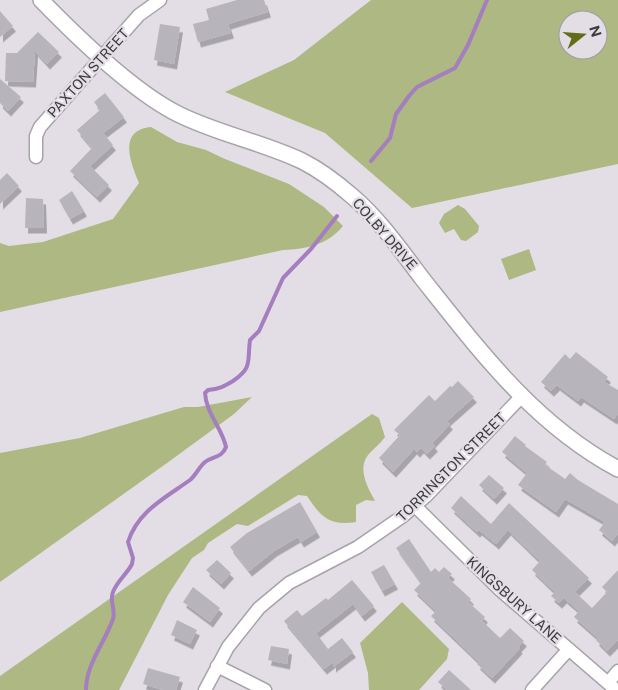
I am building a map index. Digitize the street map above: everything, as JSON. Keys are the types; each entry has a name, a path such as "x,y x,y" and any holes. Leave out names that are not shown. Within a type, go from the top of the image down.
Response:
{"street":[{"name":"COLBY DRIVE","path":"41,0 134,85 176,113 304,162 351,195 376,220 486,358 521,397 560,431 618,469"},
{"name":"PAXTON STREET","path":"36,157 36,136 40,126 139,16 160,0"},
{"name":"TORRINGTON STREET","path":"205,690 217,666 242,626 278,591 299,577 373,539 416,506 521,397"},
{"name":"KINGSBURY LANE","path":"416,506 499,589 612,686"},
{"path":"532,690 569,649"},
{"path":"217,666 265,690"},
{"path":"612,686 618,671"}],"green space":[{"path":"371,0 618,0 618,164 412,208 325,133 225,92 294,60"},
{"path":"151,127 177,142 206,150 289,184 324,207 343,226 330,238 316,245 283,250 0,312 0,243 9,246 43,242 113,219 139,183 130,157 130,140 141,129"},
{"path":"458,205 465,209 479,226 478,232 466,241 461,240 454,229 445,233 439,223 444,214"},
{"path":"529,249 536,270 509,280 501,259"},
{"path":"252,397 234,414 0,582 0,453 80,438 184,407 198,407"},
{"path":"372,414 379,418 385,437 365,460 363,466 365,478 375,501 366,500 356,505 356,522 339,523 332,521 322,515 307,496 298,495 248,526 237,524 208,543 204,550 192,558 168,595 119,690 0,690 0,676"},
{"path":"402,602 449,649 447,659 419,690 369,690 368,673 360,643"}],"building":[{"path":"237,0 264,0 268,12 228,24 231,33 198,42 193,24 209,20 206,9"},
{"path":"0,11 13,26 0,37"},
{"path":"160,24 180,27 174,64 154,60"},
{"path":"38,32 59,52 47,64 35,51 33,82 5,81 6,53 17,53"},
{"path":"0,79 21,97 8,111 0,103"},
{"path":"105,93 124,117 103,133 113,145 90,166 109,185 97,197 70,171 92,148 77,130 100,110 94,102"},
{"path":"7,173 19,186 0,204 0,180"},
{"path":"72,191 84,211 70,219 59,200"},
{"path":"26,198 43,199 44,228 25,228"},
{"path":"576,352 608,377 604,382 618,390 618,413 614,419 581,397 578,401 557,385 551,391 541,382 565,354 570,359"},
{"path":"458,381 474,397 447,421 450,424 432,443 435,446 427,454 421,448 417,452 414,449 393,472 379,458 400,435 394,430 429,395 435,401"},
{"path":"515,436 547,462 545,465 565,479 570,473 578,480 618,504 618,533 612,541 599,530 605,522 565,499 556,512 518,485 527,473 502,452"},
{"path":"489,475 504,488 494,499 479,485"},
{"path":"461,496 491,524 509,503 589,578 575,592 592,608 607,592 602,587 618,570 618,640 607,651 596,640 598,638 574,617 579,611 564,598 559,603 551,596 555,592 532,570 540,561 508,530 496,544 479,530 477,532 451,508"},
{"path":"300,502 317,532 301,542 298,537 274,551 249,571 230,547 247,533"},
{"path":"409,539 431,572 435,568 439,572 444,567 452,574 448,578 471,599 468,602 485,617 482,621 500,638 510,628 524,641 518,647 520,648 492,678 477,664 479,662 431,616 436,611 414,590 421,583 396,548"},
{"path":"217,560 231,573 221,584 206,570"},
{"path":"384,565 395,584 382,591 371,572"},
{"path":"352,580 374,606 362,616 353,604 316,633 328,649 342,638 353,652 333,667 333,662 324,669 284,621 297,610 302,616 326,598 328,600"},
{"path":"193,587 220,608 210,622 183,602"},
{"path":"177,620 197,630 190,644 171,635"},
{"path":"271,646 289,649 287,664 268,660"},
{"path":"148,668 180,677 176,690 163,690 143,684"},
{"path":"449,670 471,690 447,690 438,682"}],"waterway":[{"path":"371,161 390,138 396,114 417,87 455,68 468,45 487,0"},
{"path":"86,690 92,662 113,619 113,592 132,564 133,558 128,542 138,522 153,506 190,480 205,462 220,455 226,447 208,407 205,393 208,390 226,385 244,372 248,364 250,340 259,331 283,278 311,249 337,216"}]}
